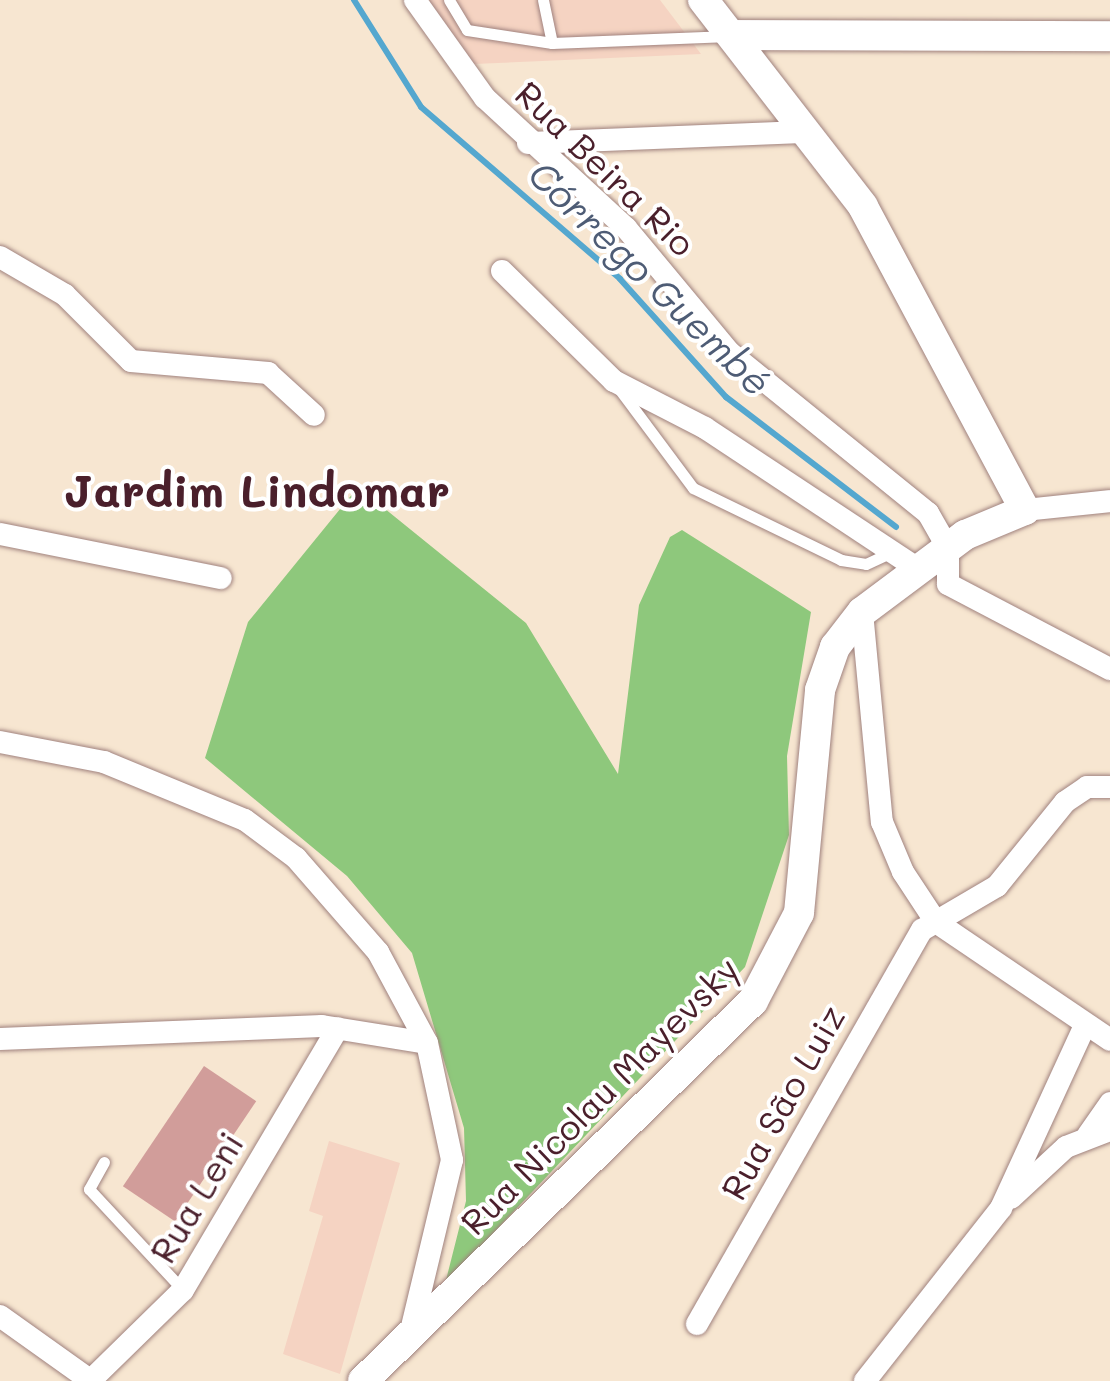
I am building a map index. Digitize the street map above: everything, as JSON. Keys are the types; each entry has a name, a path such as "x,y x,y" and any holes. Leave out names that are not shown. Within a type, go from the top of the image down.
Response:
{"street":[{"name":"Rua Beira Rio","path":"415,0 528,142 626,228 779,401 928,513 948,548 948,584 1110,669"},
{"path":"704,0 738,35 804,132 863,206 1026,510 1110,501"},
{"path":"738,35 1110,36"},
{"path":"528,142 804,132"},
{"path":"0,257 66,295 131,361 268,373 314,415"},
{"path":"502,271 614,380 720,437 921,571"},
{"name":"Rua Nicolau Mayevsky","path":"363,1381 722,1034 781,959 799,913 820,690 834,647 862,612 948,548 1026,510"},
{"path":"0,534 221,578"},
{"path":"862,612 882,822 936,922 1110,1040"},
{"path":"0,742 104,762 246,820 337,900 404,989 427,1044 452,1184 408,1338"},
{"name":"Rua São Luiz","path":"696,1324 909,948 936,922 997,886 1065,802 1087,787 1110,787"},
{"path":"865,1381 1001,1208 1085,1025"},
{"path":"0,1039 338,1028 427,1044"},
{"name":"Rua Leni","path":"91,1381 182,1290 338,1028"},
{"path":"1001,1208 1099,1132 1110,1103"},
{"path":"0,1316 91,1381"}],"lane":[{"path":"449,0 467,30 552,42 738,35"},
{"path":"543,0 552,42"},
{"path":"614,380 693,488 840,560 866,564 892,552"},
{"path":"104,1162 90,1189 182,1290"}],"shaded area":[{"path":"426,0 660,0 701,54 474,64"},
{"path":"329,1141 400,1163 340,1374 283,1354 323,1216 309,1211"}],"green space":[{"path":"358,487 526,623 618,774 639,605 670,537 682,530 811,612 787,756 789,835 745,967 445,1284 466,1201 464,1128 412,953 347,876 205,758 248,622"}],"building":[{"path":"204,1066 256,1101 175,1221 123,1186"}],"waterway":[{"name":"Córrego Guembé","path":"354,0 421,107 620,279 726,397 896,527"}],"district":[{"name":"Jardim Lindomar","path":"257,490"}]}
